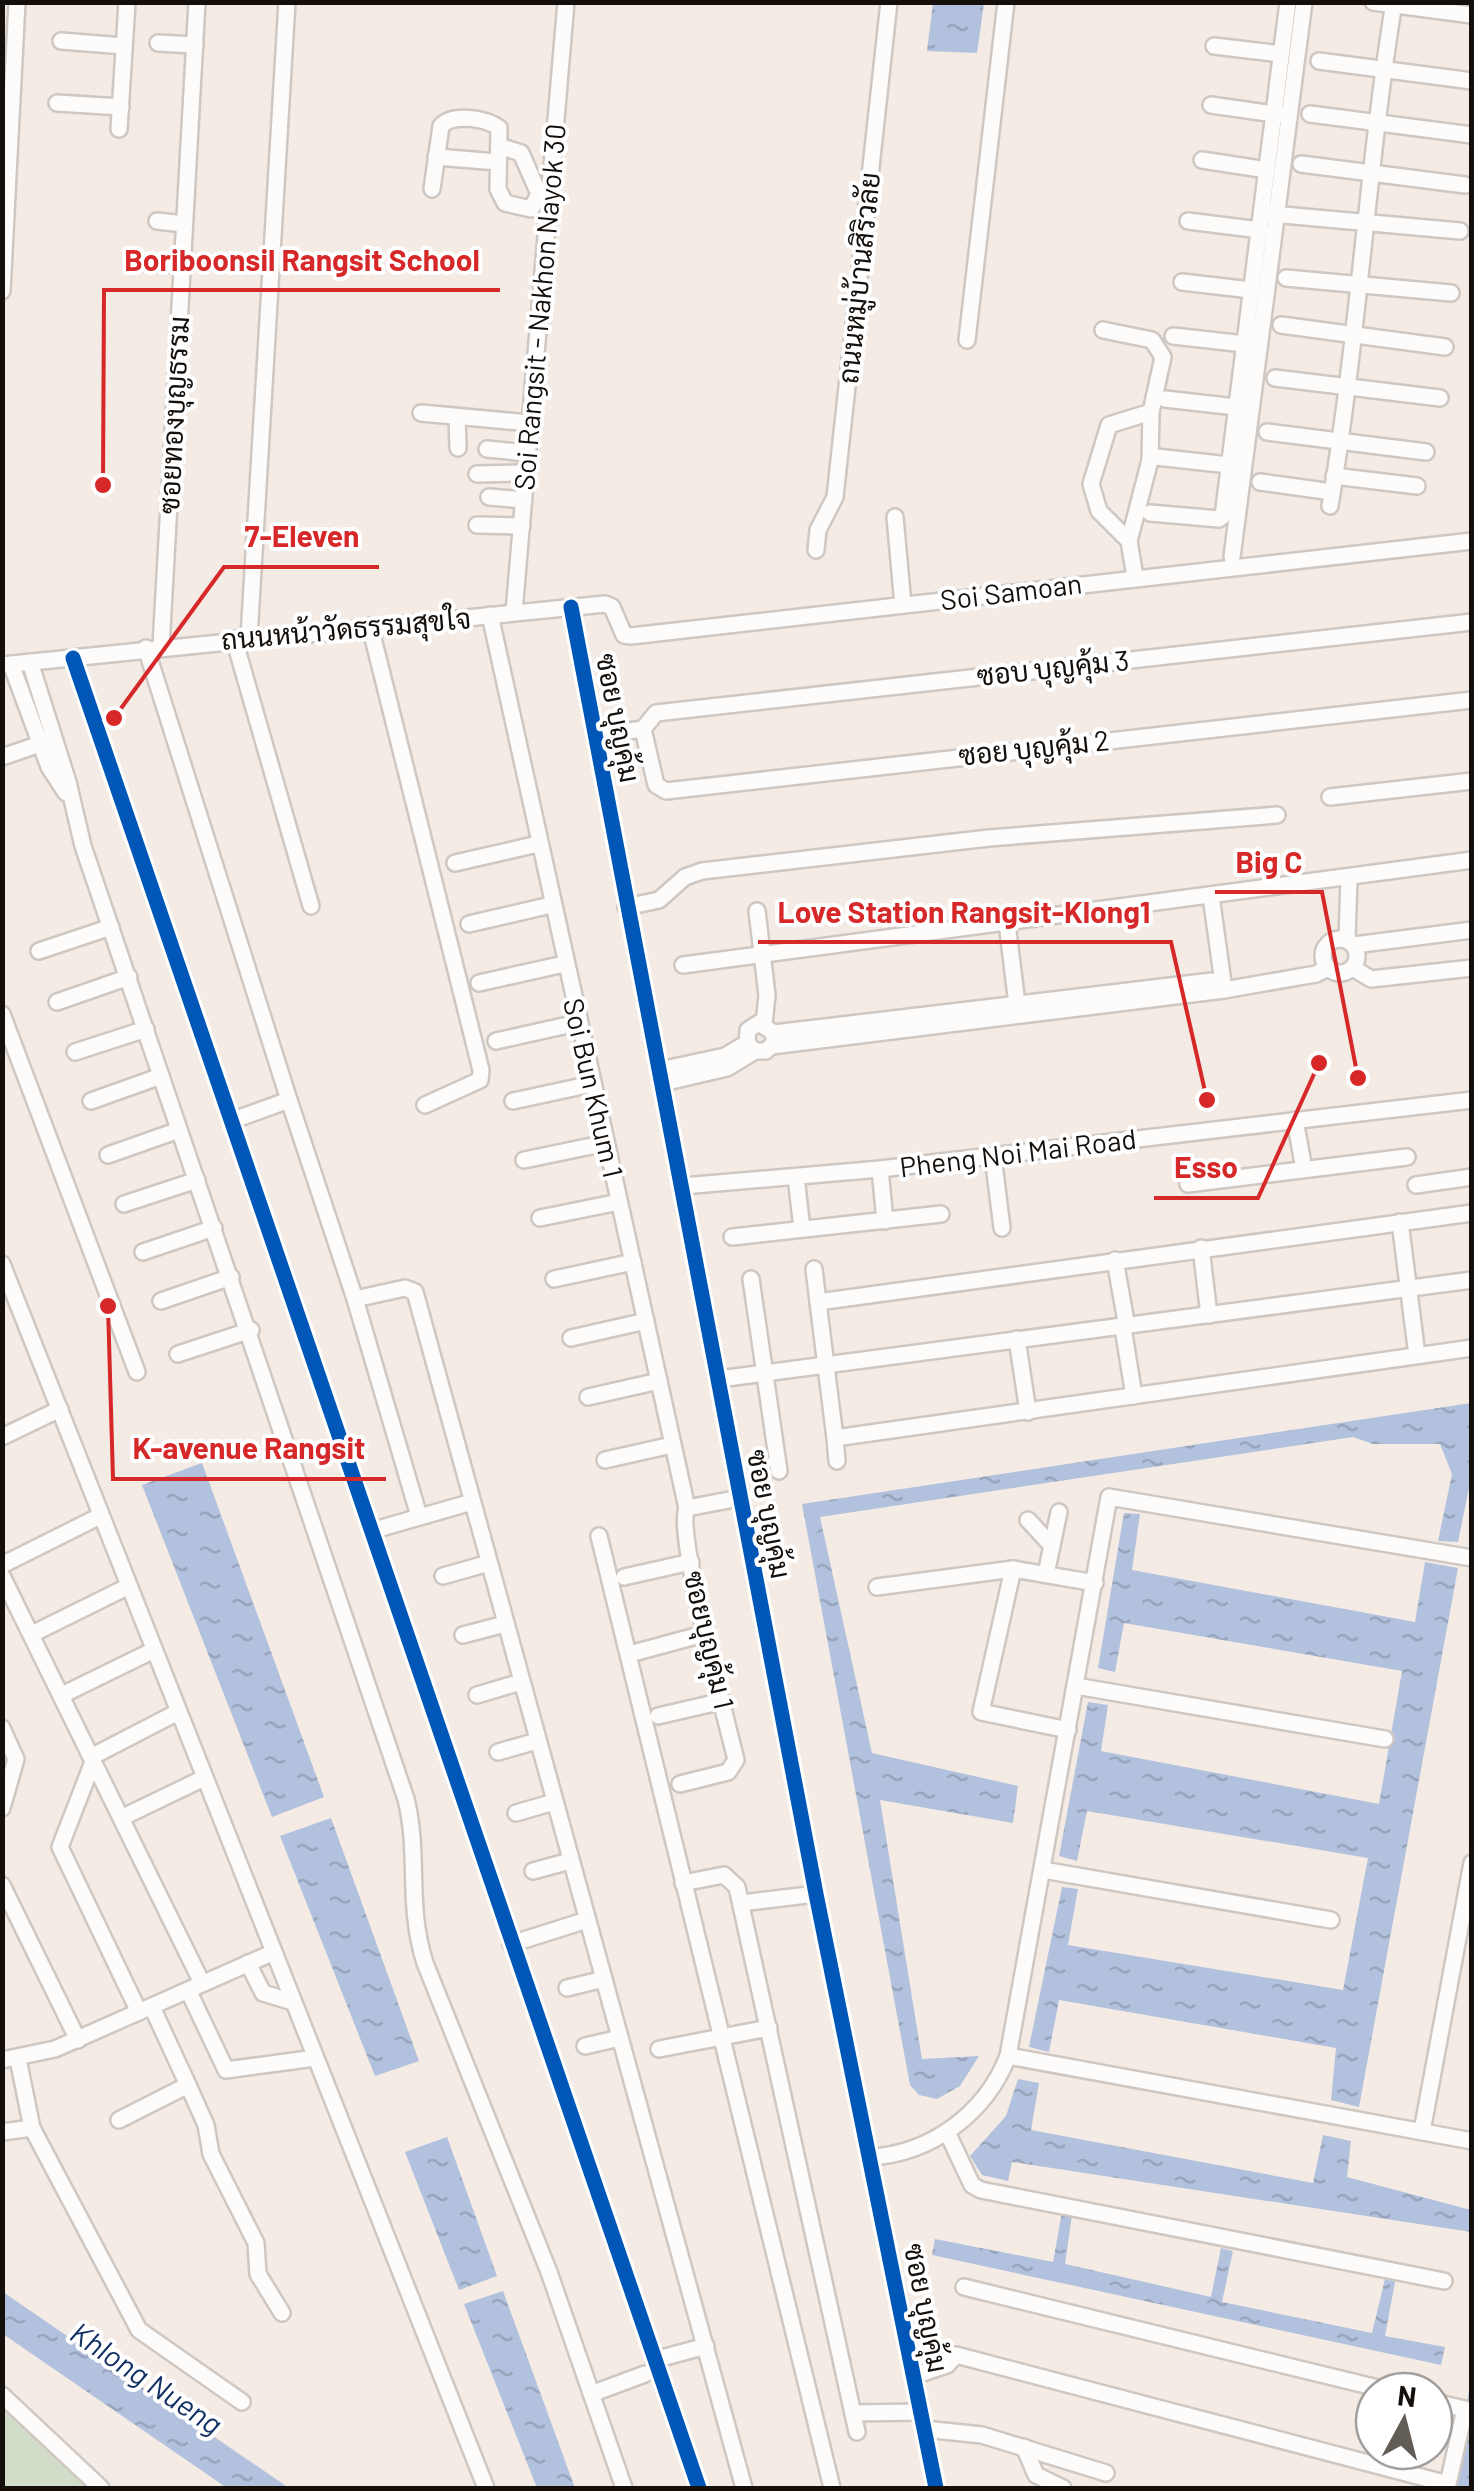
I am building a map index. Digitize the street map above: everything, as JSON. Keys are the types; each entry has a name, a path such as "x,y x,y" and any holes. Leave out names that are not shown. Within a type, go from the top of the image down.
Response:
{"street":[{"path":"2,291 17,2"},
{"path":"119,129 127,2"},
{"name":"ซอยทองบุญธรรม","path":"153,648 197,2"},
{"path":"287,2 241,638 311,906"},
{"name":"Soi Rangsit - Nakhon Nayok 30","path":"514,612 544,194 566,2"},
{"name":"ถนนหมู่บ้านสิริวลัย","path":"816,550 818,530 835,497 889,2"},
{"path":"967,340 1006,2"},
{"path":"1150,514 1221,518 1251,290 1267,219 1267,170 1282,116 1281,54 1288,2"},
{"path":"1232,557 1267,219 1304,2"},
{"path":"1373,2 1472,15"},
{"path":"1332,491 1360,284 1369,172 1394,4"},
{"path":"61,41 124,46"},
{"path":"158,43 195,45"},
{"path":"1214,46 1281,54"},
{"path":"1319,61 1472,81"},
{"path":"57,103 121,107"},
{"path":"1211,105 1282,116"},
{"path":"1310,114 1472,136"},
{"path":"432,189 436,156 441,126 448,118 496,124 498,154 498,189 504,203 531,209 544,194 521,153 498,154 436,156"},
{"path":"1202,160 1267,170"},
{"path":"1301,164 1465,185"},
{"path":"1188,220 1267,219 1460,232"},
{"path":"157,220 184,224"},
{"path":"146,263 182,266"},
{"path":"1286,278 1451,293"},
{"path":"1182,282 1251,290"},
{"path":"1281,325 1444,347"},
{"path":"1103,330 1152,340 1162,349 1151,412 1150,460 1129,541 1135,578"},
{"path":"1174,336 1245,344"},
{"path":"1275,378 1440,398"},
{"path":"1165,399 1236,408"},
{"path":"1129,541 1094,505 1093,469 1108,425 1151,412"},
{"path":"421,414 530,423"},
{"path":"458,417 458,448"},
{"path":"1267,432 1426,452"},
{"path":"487,449 527,453"},
{"path":"1156,457 1229,465"},
{"path":"478,474 525,473"},
{"path":"1260,482 1332,491 1417,486"},
{"path":"490,497 524,500"},
{"path":"895,517 903,605"},
{"path":"477,525 522,526"},
{"name":"Soi Samoan","path":"571,607 610,605 624,635 631,636 1472,541"},
{"name":"ถนนหน้าวัดธรรมสุขใจ","path":"7,664 571,607"},
{"name":"ซอย บุญคุ้ม","path":"571,607 816,1894 936,2488"},
{"name":"Soi Bun Khum 1","path":"490,615 685,1513"},
{"name":"ซอบ บุญคุ้ม 3","path":"598,735 643,728 656,713 1472,622"},
{"path":"370,626 481,1070 474,1087 425,1105"},
{"path":"153,648 288,1100 355,1300 419,1516"},
{"path":"73,658 511,1944 650,2367 699,2488"},
{"path":"30,662 54,776 69,796 406,1799 412,1822 412,1910 424,1963 548,2272 624,2488"},
{"path":"7,664 47,741"},
{"name":"ซอย บุญคุ้ม 2","path":"643,728 658,788 666,791 1472,700"},
{"path":"2,757 47,741"},
{"path":"1330,797 1472,781"},
{"path":"626,906 659,900 685,877 702,871 988,838 1278,816"},
{"path":"455,862 538,844"},
{"path":"683,965 1472,860"},
{"path":"1328,968 1338,973 1352,968 1358,955 1350,942 1349,878"},
{"path":"1211,896 1227,985"},
{"path":"468,924 550,905"},
{"path":"757,911 770,1034"},
{"path":"1007,923 1017,1004"},
{"path":"38,951 111,927"},
{"path":"1328,968 1325,948 1335,939 1350,942 1472,930"},
{"path":"478,983 564,964"},
{"path":"751,1047 751,1026 770,1034 1227,985 1316,974 1328,968"},
{"path":"1352,968 1372,979 1472,968"},
{"path":"57,1002 129,977"},
{"path":"662,1077 751,1047 770,1034 1017,1004 1227,985"},
{"path":"2,1014 137,1372"},
{"path":"496,1041 577,1024"},
{"path":"75,1052 146,1029"},
{"path":"91,1101 161,1076"},
{"path":"513,1101 592,1084"},
{"path":"231,1121 288,1100"},
{"name":"Pheng Noi Mai Road","path":"683,1186 880,1169 1472,1100"},
{"path":"1295,1120 1304,1168"},
{"path":"108,1154 179,1130"},
{"path":"524,1160 606,1142"},
{"path":"993,1156 1002,1228"},
{"path":"1188,1184 1407,1157"},
{"path":"880,1169 885,1221"},
{"path":"1416,1185 1472,1176"},
{"path":"796,1177 802,1229"},
{"path":"124,1204 196,1180"},
{"path":"540,1218 619,1202"},
{"path":"818,1302 1472,1213"},
{"path":"732,1237 941,1214"},
{"path":"1400,1222 1417,1355"},
{"path":"143,1252 214,1228"},
{"path":"1201,1248 1210,1315"},
{"path":"1115,1260 1134,1396"},
{"path":"554,1279 633,1262"},
{"path":"2,1264 486,2488"},
{"path":"814,1269 837,1461"},
{"path":"161,1300 232,1277"},
{"path":"752,1279 779,1471"},
{"path":"719,1379 1472,1280"},
{"path":"355,1300 405,1288 415,1292 744,2488"},
{"path":"571,1338 646,1321"},
{"path":"178,1354 250,1330"},
{"path":"1017,1340 1028,1412"},
{"path":"834,1438 1472,1348"},
{"path":"588,1397 658,1381"},
{"path":"2,1437 60,1408"},
{"path":"605,1460 672,1445"},
{"path":"870,2157 950,2140 992,2088 1008,2056 1108,1499 1113,1496 1469,1558"},
{"path":"685,1513 740,1498"},
{"path":"370,1531 472,1502"},
{"path":"1046,1574 1059,1512"},
{"name":"ซอยบุญคุ้ม 1","path":"680,1784 728,1772 736,1760 691,1562 685,1513"},
{"path":"2,1565 100,1516"},
{"path":"1028,1520 1038,1536 1052,1546"},
{"path":"599,1536 832,2488"},
{"path":"624,1577 691,1562"},
{"path":"442,1576 489,1563"},
{"path":"1013,1568 982,1713 1068,1730"},
{"path":"878,1587 1013,1568 1094,1583"},
{"path":"2,1576 121,1818 195,1987 226,2070 315,2058"},
{"path":"32,1634 129,1586"},
{"path":"463,1635 506,1624"},
{"path":"637,1652 707,1632"},
{"path":"62,1695 154,1650"},
{"path":"477,1694 521,1682"},
{"path":"1076,1686 1384,1739"},
{"path":"658,1716 722,1701"},
{"path":"178,1712 92,1760 60,1847 188,2085 206,2125 211,2154 256,2243 258,2274 282,2313"},
{"path":"2,1728 16,1759 2,1808"},
{"path":"498,1752 538,1742"},
{"path":"121,1818 204,1778"},
{"path":"516,1813 554,1802"},
{"path":"533,1871 570,1861"},
{"path":"1422,2130 1472,1863"},
{"path":"1043,1870 1330,1920"},
{"path":"684,1884 724,1875 734,1880 858,2432"},
{"path":"2,1885 78,2040"},
{"path":"741,1904 816,1894"},
{"path":"511,1944 587,1920"},
{"path":"10,2060 78,2040 274,1952"},
{"path":"248,1963 263,1993 293,2002"},
{"path":"566,1988 604,1978"},
{"path":"660,2049 769,2028"},
{"path":"586,2046 620,2038"},
{"path":"2,2042 32,2128 139,2330 242,2402"},
{"path":"1008,2056 1472,2140"},
{"path":"120,2120 188,2085"},
{"path":"2,2132 32,2128"},
{"path":"950,2140 972,2185 1073,2212 1444,2281"},
{"path":"964,2287 1354,2382"},
{"path":"592,2394 706,2346"},
{"path":"914,2376 947,2365 956,2354 1354,2459"},
{"path":"2,2395 101,2488"},
{"path":"1454,2407 1465,2409 1454,2458"},
{"path":"853,2413 961,2430 1106,2473"},
{"path":"1024,2447 1036,2475 1063,2488"},
{"path":"1399,2471 1448,2484 1451,2471"}],"green space":[{"path":"2,2404 96,2488 3,2488"}],"water":[{"path":"933,3 984,3 977,53 927,51"},
{"path":"1471,1403 1471,1478 1458,1542 1438,1541 1452,1474 1440,1444 1373,1444 1353,1437 820,1517 872,1753 1018,1786 1013,1823 880,1800 922,2059 979,2056 960,2086 937,2099 919,2095 910,2085 802,1504"},
{"path":"202,1463 324,1797 272,1817 142,1485"},
{"path":"1124,1513 1140,1514 1132,1570 1415,1622 1425,1562 1458,1568 1359,2107 1331,2100 1336,2048 1059,2000 1049,2052 1029,2047 1062,1887 1078,1889 1068,1945 1343,1990 1368,1858 1087,1811 1077,1861 1059,1856 1088,1702 1108,1705 1101,1751 1379,1804 1402,1671 1124,1623 1115,1672 1098,1668"},
{"path":"331,1818 419,2061 375,2076 280,1836"},
{"path":"1018,2079 1039,2083 1031,2130 1313,2183 1323,2135 1351,2141 1347,2177 1471,2210 1471,2232 1012,2162 1008,2181 982,2175 970,2156 1006,2116"},
{"path":"447,2137 497,2276 459,2290 405,2152"},
{"path":"1062,2212 1072,2215 1065,2264 1211,2297 1221,2248 1233,2251 1222,2302 1372,2333 1385,2279 1395,2282 1385,2336 1445,2347 1441,2365 932,2255 935,2239 1053,2262"},
{"path":"503,2291 575,2488 537,2488 464,2304"},
{"path":"3,2292 289,2488 227,2488 3,2334"},
{"path":"1471,2380 1471,2488 1451,2488"}],"cycle path":[{"path":"571,607 816,1894 936,2488"},
{"path":"73,658 699,2488"}],"place":[{"name":"Boriboonsil Rangsit School","path":"103,485"},
{"name":"7-Eleven","path":"114,718"},
{"name":"Esso","path":"1319,1063"},
{"name":"Big C","path":"1358,1078"},
{"name":"Love Station Rangsit-Klong1","path":"1207,1100"},
{"name":"K-avenue Rangsit","path":"108,1306"}],"water label":[{"name":"Khlong Nueng","path":"146,2379"}]}
